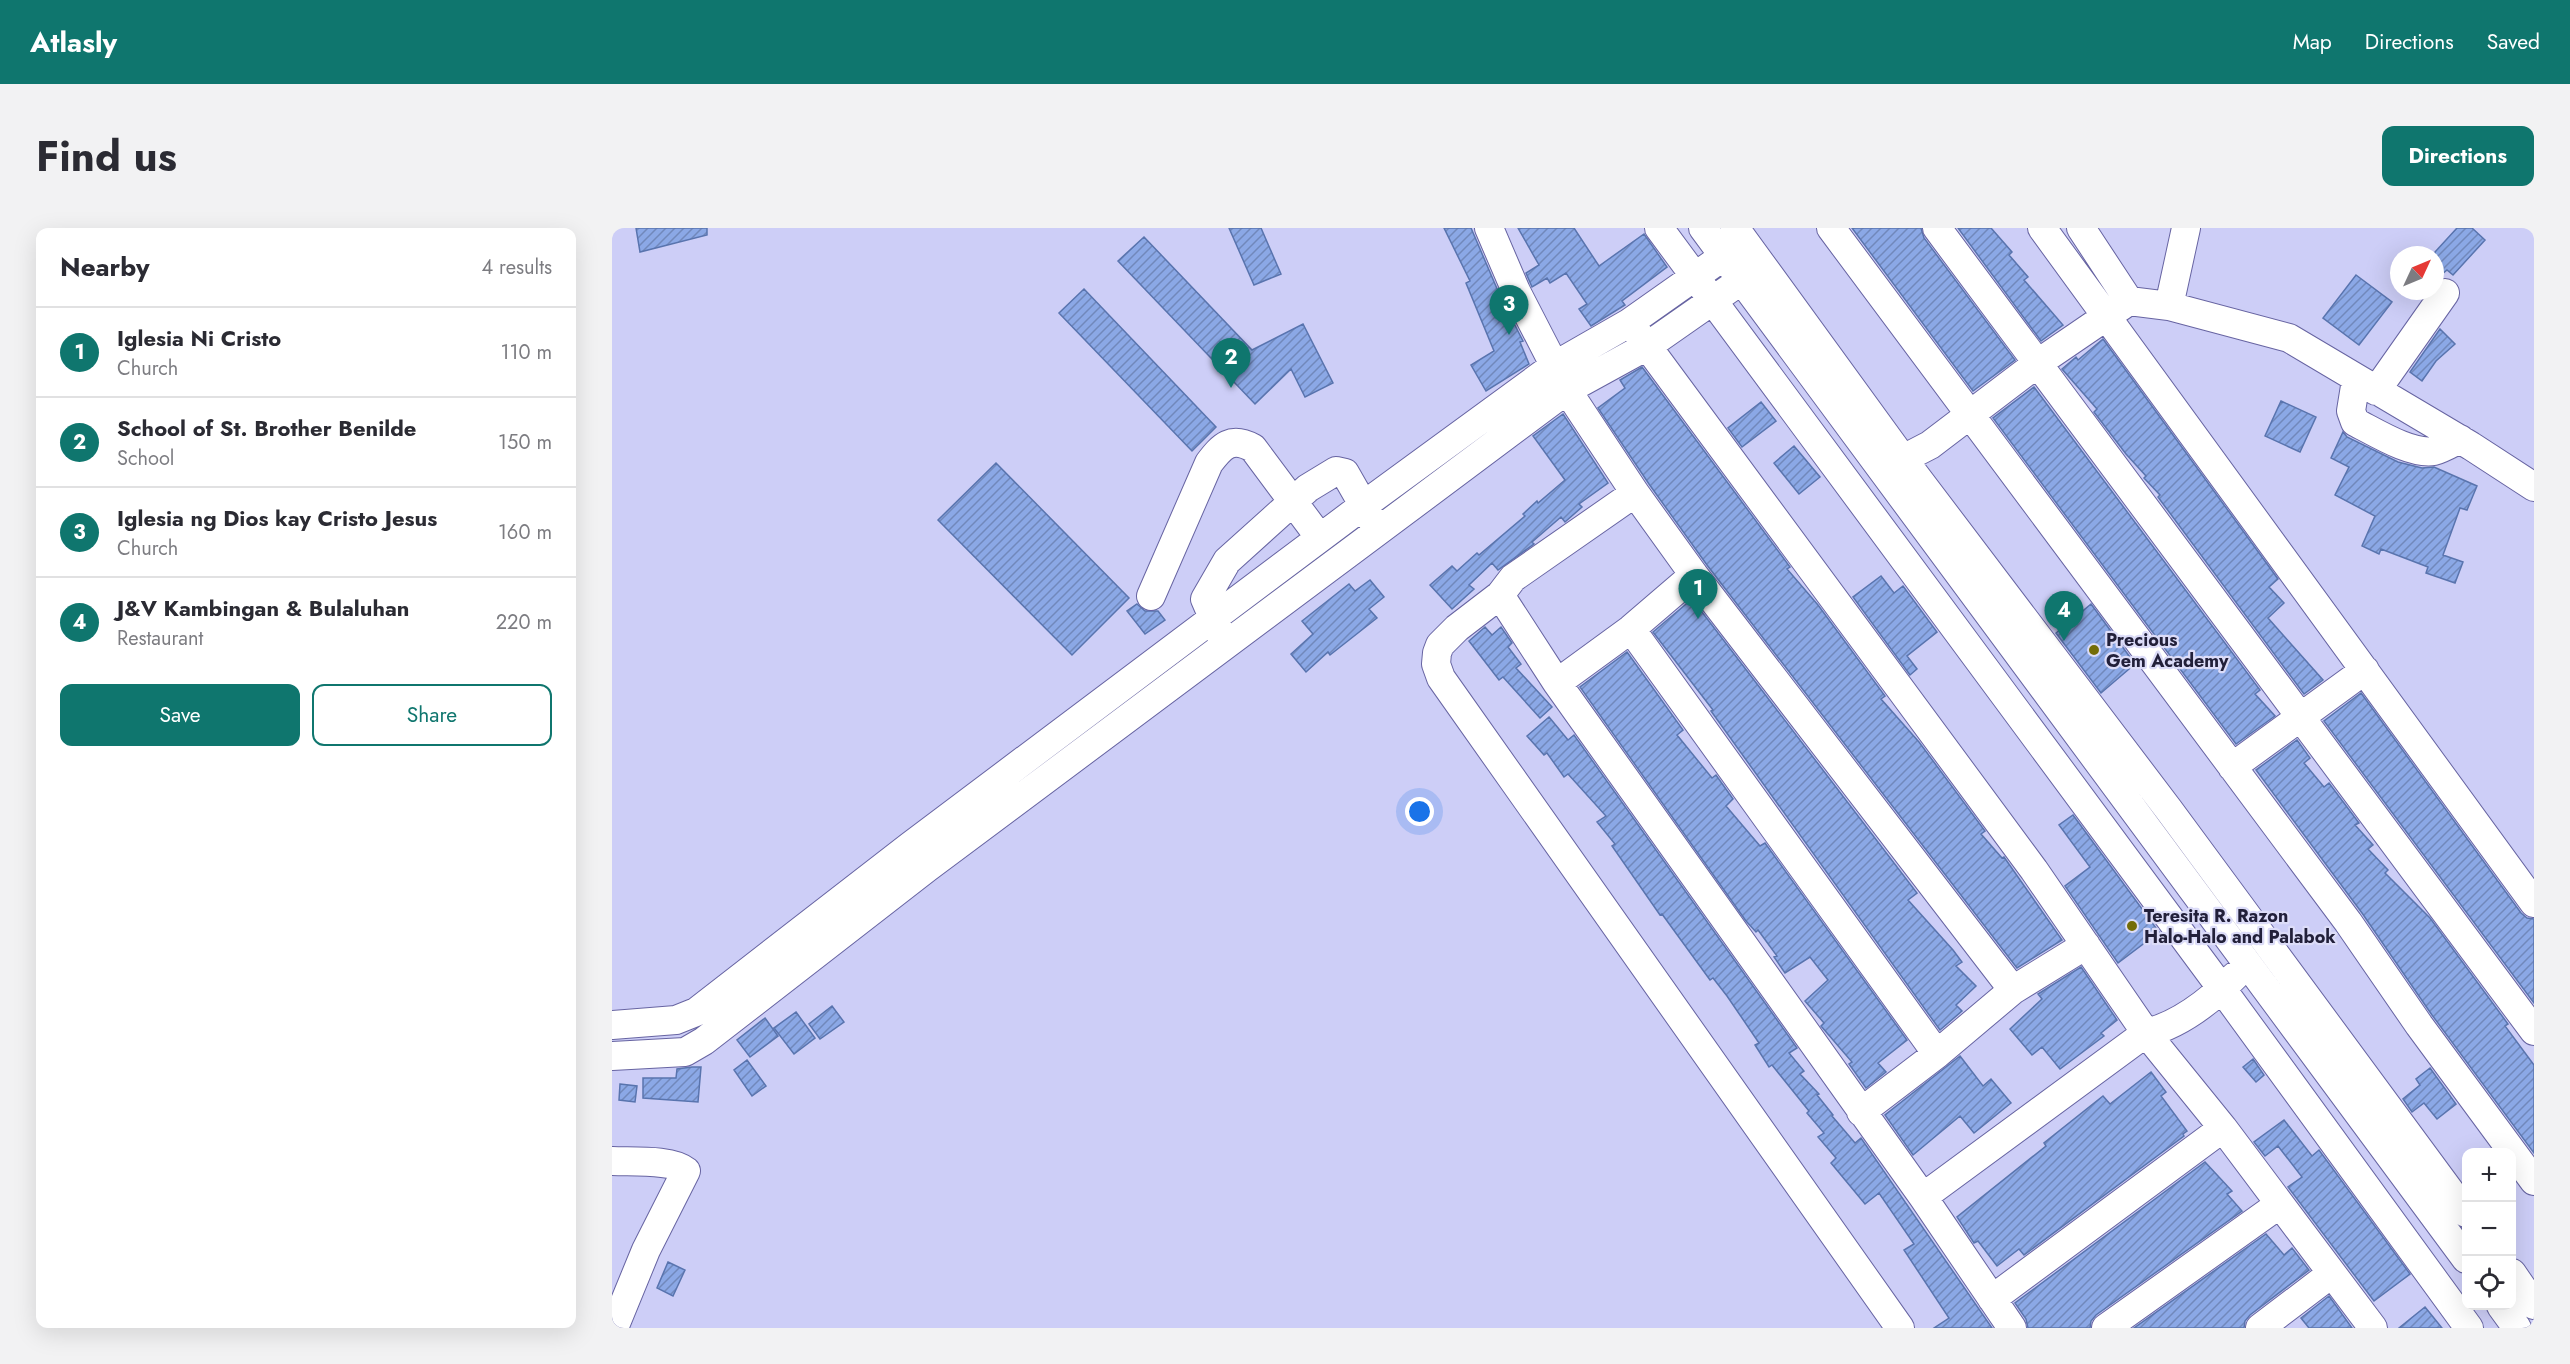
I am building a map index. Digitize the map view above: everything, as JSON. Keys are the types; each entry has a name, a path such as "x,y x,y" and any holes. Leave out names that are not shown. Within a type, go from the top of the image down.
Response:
{"street":[{"path":"1490,228 1516,291 1560,378 1635,493 1694,574 2013,990"},
{"path":"1659,228 2222,988 2469,1328"},
{"path":"1703,228 2464,1256"},
{"path":"1735,228 1903,459 2169,810 2462,1208"},
{"path":"1831,228 2348,922 2419,1025 2534,1181"},
{"path":"1937,228 2534,1031"},
{"path":"2042,228 2119,309"},
{"path":"2081,228 2119,309 2365,670 2534,903"},
{"path":"2169,306 2186,228"},
{"path":"612,1025 675,1020 696,1012 1227,646 1378,532 1560,378 1629,323 1724,256"},
{"path":"612,1056 685,1052 704,1041 918,857 1212,621 1364,505 1560,378 1649,345 1742,280"},
{"path":"2445,293 2366,386 2351,411 2355,422 2394,441 2424,451 2435,451 2460,440 2534,487"},
{"path":"1903,459 1930,445 2038,363 2119,309 2169,306 2289,338 2366,386"},
{"path":"1629,323 1649,345 2034,870 2146,1033 2223,1128 2373,1328"},
{"path":"1151,596 1209,463 1231,443 1241,441 1253,448 1320,538"},
{"path":"1227,646 1212,621 1204,599 1227,561 1308,488 1336,471 1345,473 1378,532"},
{"path":"1635,493 1514,578 1500,595 1457,628 1440,645 1436,664 1441,678 1900,1328"},
{"path":"1557,683 1631,629 1694,574"},
{"path":"1500,595 1557,683 1923,1197 2012,1328"},
{"path":"1631,629 1937,1054"},
{"path":"2232,767 2365,670"},
{"path":"1861,1112 1937,1054 2013,990 2086,945"},
{"path":"1923,1197 2146,1033 2166,1028 2222,988 2247,964"},
{"path":"1992,1299 2223,1128"},
{"path":"612,1161 680,1165 686,1171 646,1250 614,1328"},
{"path":"2106,1328 2280,1204"},
{"path":"2260,1328 2331,1274"},
{"path":"2518,1276 2534,1305"},
{"path":"2504,1310 2517,1328"}],"building":[{"path":"636,228 707,228 707,235 640,252"},
{"path":"1229,228 1261,228 1281,274 1254,285"},
{"path":"1444,228 1471,228 1501,298 1523,341 1520,342 1529,364 1486,391 1471,365 1494,351 1466,283 1470,281"},
{"path":"1518,228 1574,228 1599,266 1644,234 1667,267 1622,301 1625,305 1591,326 1579,309 1587,304 1566,273 1550,283 1547,278 1532,287 1526,273 1539,265"},
{"path":"1852,228 1921,228 1924,238 2015,360 1973,391"},
{"path":"1958,228 1991,228 2012,252 2009,255 2028,277 2024,280 2063,325 2041,341"},
{"path":"2457,228 2472,228 2485,240 2453,275 2447,270 2444,272 2444,246 2440,246"},
{"path":"1144,237 1252,350 1303,324 1333,383 1305,397 1291,369 1255,404 1118,261"},
{"path":"2356,275 2392,302 2359,345 2323,318"},
{"path":"1084,289 1216,427 1192,451 1059,313"},
{"path":"2440,329 2455,344 2436,361 2422,381 2410,372"},
{"path":"2103,339 2278,579 2269,587 2284,603 2268,618 2323,680 2304,694 2158,497 2160,495 2144,478 2146,476 2094,412 2097,409 2062,369 2076,357 2078,360"},
{"path":"1642,367 1790,567 1787,569 1818,605 1885,696 1881,699 1919,742 1985,831 1981,834 2002,858 2004,857 2062,940 2017,968 1707,565 1598,408 1625,388 1620,380"},
{"path":"2034,387 2260,690 2255,694 2275,716 2236,744 1993,418"},
{"path":"2281,401 2316,417 2300,452 2265,436"},
{"path":"1761,402 1776,421 1742,447 1728,428"},
{"path":"1563,414 1608,483 1579,504 1582,507 1565,522 1561,517 1532,542 1534,544 1498,570 1492,563 1469,585 1474,589 1452,609 1430,585 1452,566 1457,571 1477,553 1479,555 1525,516 1523,514 1537,501 1538,503 1565,480 1533,436"},
{"path":"2343,432 2347,437 2398,462 2422,468 2434,467 2477,486 2467,510 2460,508 2443,555 2463,562 2455,583 2426,573 2428,567 2381,549 2379,554 2362,546 2375,516 2335,495 2349,467 2331,458"},
{"path":"1794,446 1820,477 1799,494 1774,463"},
{"path":"996,463 1129,598 1072,655 938,520"},
{"path":"1881,576 1894,593 1903,586 1937,632 1907,656 1917,669 1910,675 1853,597"},
{"path":"1370,580 1384,597 1369,609 1377,618 1330,655 1328,652 1306,672 1291,654 1313,634 1302,621 1349,584 1355,591"},
{"path":"1692,599 1917,893 1908,900 1953,950 1962,962 1956,966 1976,986 1956,1005 1962,1011 1940,1030 1711,711 1713,710 1653,632"},
{"path":"1137,604 1145,611 1158,611 1165,620 1145,634 1127,611"},
{"name":"Precious Gem Academy","path":"2091,604 2135,664 2101,693 2056,633"},
{"path":"1485,627 1492,635 1501,627 1512,643 1508,647 1521,664 1516,668 1552,707 1540,718 1503,677 1499,680 1469,641"},
{"path":"1627,652 1683,730 1677,735 1712,778 1716,775 1733,799 1726,806 1760,846 1765,843 1907,1040 1878,1063 1886,1072 1866,1088 1849,1064 1852,1062 1821,1026 1824,1023 1805,1001 1828,980 1810,957 1785,973 1774,957 1777,956 1758,930 1756,932 1746,921 1580,687"},
{"path":"2361,693 2521,913 2527,918 2534,919 2534,1003 2324,721"},
{"path":"1549,717 1568,740 1574,735 1797,1048 1789,1053 1804,1071 1800,1074 1819,1094 1817,1095 1832,1116 1855,1143 1861,1138 1992,1328 1934,1328 1949,1318 1904,1250 1914,1244 1879,1193 1865,1204 1831,1163 1836,1158 1818,1137 1824,1133 1807,1113 1809,1111 1772,1065 1769,1067 1755,1045 1759,1043 1727,996 1713,978 1710,980 1662,914 1660,915 1612,846 1615,844 1597,822 1606,816 1568,774 1564,777 1547,753 1544,755 1527,736"},
{"path":"2297,740 2310,758 2304,763 2324,787 2329,783 2359,823 2355,825 2373,845 2368,849 2388,870 2385,873 2430,918 2508,1024 2505,1026 2534,1065 2534,1153 2256,770"},
{"path":"2073,815 2159,932 2118,963 2065,886 2090,867 2059,825"},
{"path":"2081,967 2117,1020 2101,1033 2104,1036 2060,1069 2042,1047 2032,1055 2010,1029 2042,999 2038,994"},
{"path":"832,1006 844,1022 820,1039 809,1024"},
{"path":"796,1012 815,1038 794,1054 774,1028"},
{"path":"765,1018 778,1036 750,1057 737,1040"},
{"path":"1960,1056 1983,1086 1991,1079 2011,1103 1974,1133 1960,1116 1913,1155 1885,1115"},
{"path":"2253,1059 2264,1075 2256,1082 2243,1067"},
{"path":"747,1060 766,1086 752,1096 734,1070"},
{"path":"701,1067 698,1102 643,1098 643,1078 676,1078 677,1069"},
{"path":"2430,1068 2456,1104 2437,1119 2424,1103 2412,1112 2403,1099 2420,1085 2416,1079"},
{"path":"2151,1072 2166,1092 2161,1096 2187,1131 2183,1134 2184,1136 2024,1255 2019,1249 1997,1266 1978,1241 1974,1243 1957,1217 2046,1146 2044,1143 2103,1096 2110,1104"},
{"path":"620,1084 637,1086 635,1102 619,1100"},
{"path":"2284,1120 2312,1156 2319,1150 2410,1274 2374,1301 2288,1187 2302,1177 2278,1146 2265,1156 2254,1142"},
{"path":"2205,1162 2232,1191 2227,1194 2242,1211 2096,1315 2091,1321 2090,1328 2028,1328 2026,1319 2015,1303"},
{"path":"2266,1234 2284,1255 2292,1248 2309,1270 2250,1315 2245,1321 2244,1328 2134,1328"},
{"path":"668,1262 685,1270 673,1296 657,1288"},
{"path":"2329,1296 2352,1328 2309,1328 2301,1318"},
{"path":"2425,1307 2442,1328 2399,1328"}],"place":[{"name":"Iglesia ng Dios kay Cristo Jesus","path":"1509,335"},
{"name":"School of St. Brother Benilde","path":"1231,388"},
{"name":"Iglesia Ni Cristo","path":"1698,619"},
{"name":"J&V Kambingan & Bulaluhan","path":"2064,641"},
{"name":"Precious Gem Academy","path":"2094,650"},
{"name":"Teresita R. Razon Halo-Halo and Palabok","path":"2132,926"}]}
